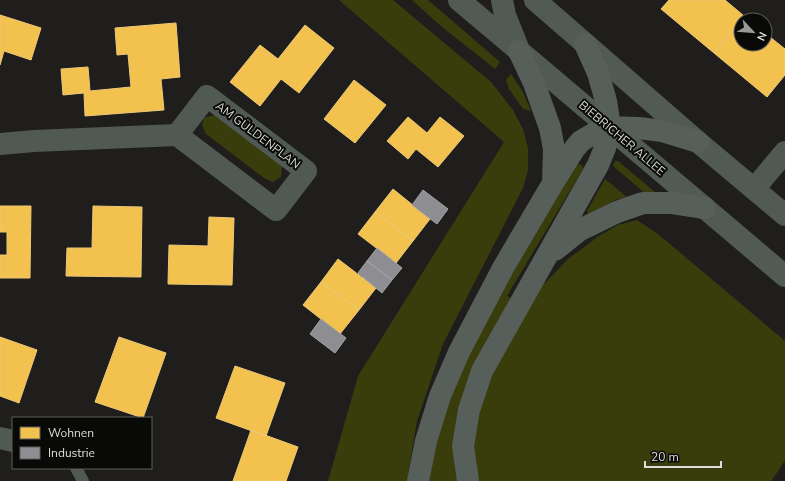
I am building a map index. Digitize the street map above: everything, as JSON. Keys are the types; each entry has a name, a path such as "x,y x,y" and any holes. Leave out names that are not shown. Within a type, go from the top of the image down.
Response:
{"highway":[{"path":"468,481 463,446 469,410 482,371 598,165 605,148 610,128 606,101 598,73 585,44"},
{"path":"519,51 534,83 550,128 554,149 553,183"},
{"path":"418,481 426,441 437,403 459,352 503,268 575,148 581,141 592,134 610,128 639,128 662,131 698,142"},
{"path":"545,259 580,230 616,212 650,203 672,203 704,208"}],"main road":[{"name":"BIEBRICHER ALLEE","path":"459,0 785,276"},
{"path":"502,0 519,51"},
{"path":"535,0 698,142 785,215"}],"street":[{"name":"AM GÜLDENPLAN","path":"207,96 306,171 276,210 177,135 207,96"},
{"path":"0,144 34,141 177,135"},
{"path":"754,189 785,152"},
{"path":"0,438 12,441"}],"lane":[{"path":"77,469 83,481"}],"green space":[{"path":"339,0 393,0 491,82 513,110 523,129 528,148 528,170 523,188 443,344 417,421 407,481 328,481 358,376 504,142"},
{"path":"412,0 428,0 500,62 495,69 442,27"},
{"path":"511,74 523,92 531,111 523,109 509,89 506,80"},
{"path":"214,115 282,166 281,177 273,182 264,178 206,134 202,125 204,118"},
{"path":"615,161 618,161 654,191 654,193 646,194 613,166"},
{"path":"575,165 582,165 583,168 580,174 507,296 526,306 544,284 568,259 597,237 618,225 637,220 658,234 785,341 785,460 771,481 426,481 434,436 472,343"},
{"path":"605,179 627,197 615,200 588,214 587,211"}],"building: Wohnen":[{"path":"669,0 725,0 739,12 733,12 733,30 714,53 661,9"},
{"path":"0,15 41,28 31,60 4,51 0,65"},
{"path":"176,23 180,77 161,79 164,110 85,116 84,93 63,95 61,69 88,67 90,91 131,87 128,54 117,55 115,28"},
{"path":"305,25 334,48 299,93 281,79 260,106 230,82 260,45 278,59"},
{"path":"733,30 733,52 773,52 773,39 785,49 785,75 767,97 714,53"},
{"path":"354,80 386,105 355,143 324,119"},
{"path":"408,117 427,133 440,117 464,136 438,167 416,149 408,159 387,141"},
{"path":"393,189 430,219 413,241 375,212"},
{"path":"0,206 31,206 30,278 0,278 0,255 7,255 7,232 0,232"},
{"path":"93,206 142,207 141,277 66,276 67,248 92,248"},
{"path":"375,212 413,241 396,263 358,234"},
{"path":"209,217 234,218 232,285 168,284 169,245 208,246"},
{"path":"338,259 376,288 359,310 321,282"},
{"path":"321,282 359,310 340,334 303,305"},
{"path":"0,337 37,350 19,403 0,396"},
{"path":"119,337 166,353 143,417 95,402"},
{"path":"235,366 285,383 266,436 216,418"},
{"path":"251,430 298,447 286,481 233,481"}],"building: Industrie":[{"path":"423,190 448,209 437,224 412,205"},
{"path":"377,248 402,268 392,280 367,261"},
{"path":"367,261 392,280 382,293 358,273"},
{"path":"321,319 346,338 335,353 310,334"}]}
